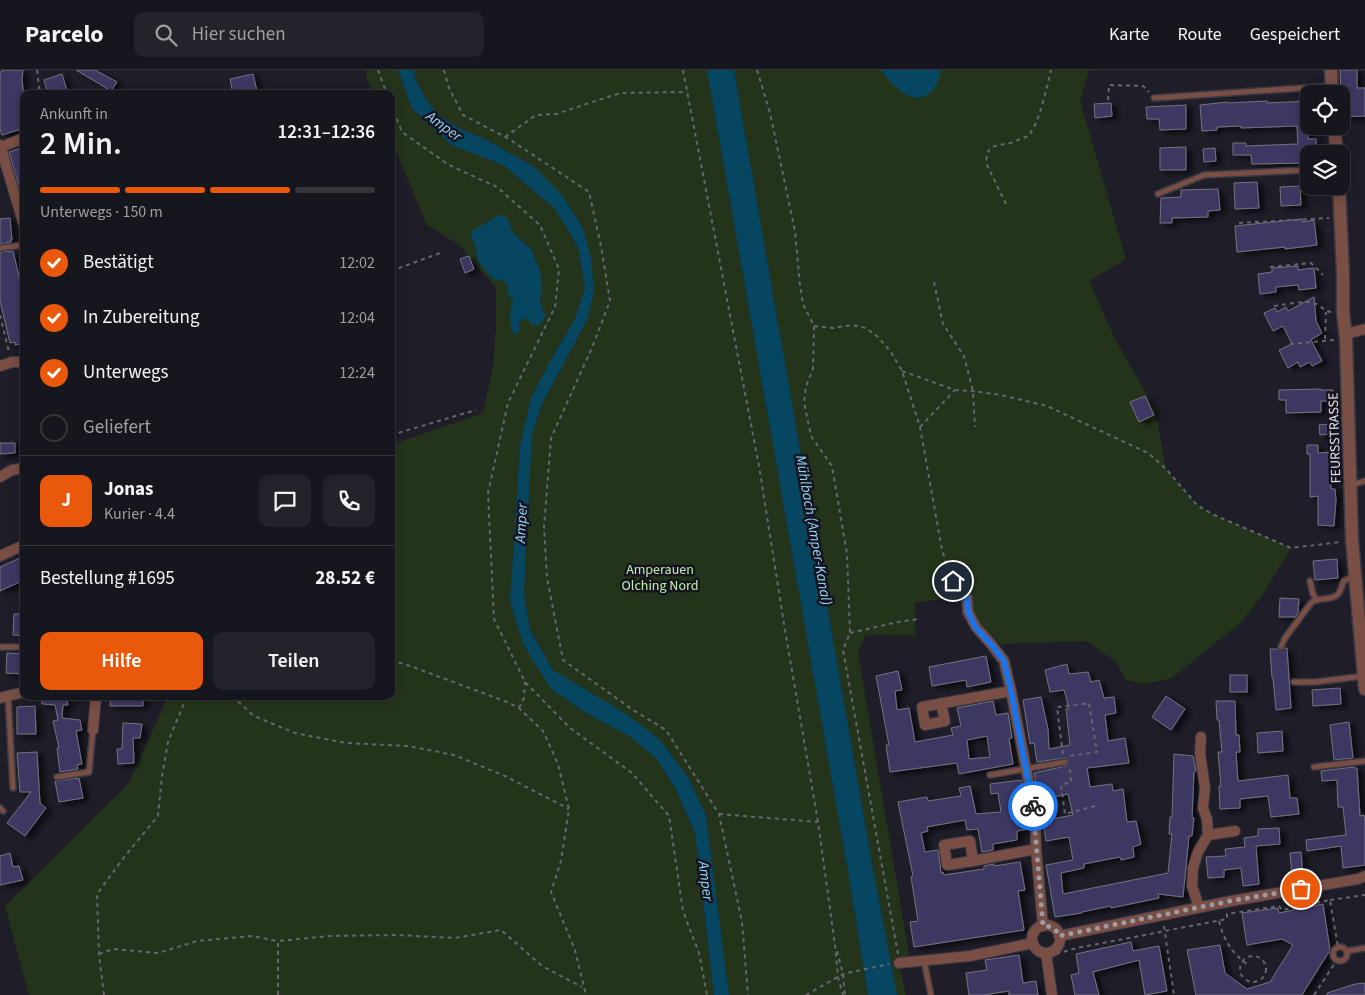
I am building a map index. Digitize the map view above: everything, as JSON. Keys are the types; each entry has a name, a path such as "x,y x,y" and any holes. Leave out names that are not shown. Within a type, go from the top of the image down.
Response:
{"street":[{"path":"1331,70 1332,85"},
{"path":"20,139 0,146 20,210"},
{"name":"FEURSSTRASSE","path":"1340,195 1352,540 1359,580 1365,689"},
{"path":"1346,337 1365,329"},
{"path":"0,366 12,362 20,362"},
{"path":"0,477 12,470 20,469"},
{"path":"0,556 20,548"},
{"path":"953,581 967,598 968,612 976,628 1004,661 1035,814 1043,926"},
{"path":"941,703 1011,691"},
{"path":"4,697 20,693"},
{"path":"93,730 96,700"},
{"path":"1199,907 1192,886 1193,868 1198,852 1208,835 1204,808 1205,788 1200,753 1201,737"},
{"path":"1208,835 1235,831"},
{"path":"973,861 1036,849"},
{"path":"1059,936 1199,907 1358,879 1365,876"},
{"path":"1049,926 1054,928 1059,936 1059,944 1046,954 1038,950 1033,943 1032,937 1038,928 1049,926"},
{"path":"896,963 970,956 1033,943"},
{"path":"1046,954 1052,995"}],"lane":[{"path":"1154,98 1300,91"},
{"path":"1158,194 1204,175 1300,170"},
{"path":"0,248 20,246"},
{"path":"1350,485 1365,481"},
{"path":"1281,647 1285,638 1316,599 1335,596 1344,581 1359,580"},
{"path":"1310,581 1316,599"},
{"path":"0,648 17,647"},
{"path":"1294,682 1315,682 1364,676"},
{"path":"4,697 13,788"},
{"path":"57,777 89,772 93,730"},
{"path":"990,775 1064,760"},
{"path":"1314,768 1365,761"},
{"path":"1338,947 1343,947 1347,951 1346,958 1342,961 1338,961 1333,954 1334,950 1338,947"},
{"path":"1347,951 1365,948"},
{"path":"924,961 931,995"}],"path":[{"path":"37,70 40,90"},
{"path":"378,70 386,90"},
{"path":"444,70 449,88 463,115 504,137 589,192 601,246 610,301 591,350 551,438 544,527 547,578 563,660 633,710 666,730 718,814 742,922 748,995"},
{"path":"683,70 759,466 818,822 838,977 844,995"},
{"path":"758,70 770,113 795,231 803,304 814,326 813,369 806,386 804,402 811,436 832,466 847,554 850,633 843,650 896,963 843,974 806,995"},
{"path":"1006,204 987,165 988,152 993,146 1010,143 1027,136 1036,122 1050,70"},
{"path":"1108,100 1109,85 1143,86 1154,98"},
{"path":"504,137 536,115 556,114 620,92 687,92"},
{"path":"395,114 402,132 450,165 497,187 540,225 559,269 555,307 508,403 488,493 494,619 525,682 570,728 632,773 669,816 683,910 699,953 707,995"},
{"path":"1239,222 1341,217"},
{"path":"395,270 440,253"},
{"path":"1270,267 1311,263 1323,275"},
{"path":"934,282 943,324 964,356 972,391 975,427"},
{"path":"1274,306 1314,303 1326,312 1343,312"},
{"path":"1325,340 1326,312"},
{"path":"0,315 12,362"},
{"path":"814,326 833,328 852,325 866,328 878,337 891,352 902,371 920,427 942,550 953,581"},
{"path":"1290,344 1346,337"},
{"path":"902,371 955,390 1001,396 1047,406 1148,453 1166,469 1197,505 1212,514 1291,548 1352,540"},
{"path":"920,427 955,390"},
{"path":"395,434 476,410"},
{"path":"850,633 918,619"},
{"path":"395,661 519,708 543,731 558,764 569,808 561,861 551,892 574,950 586,995"},
{"path":"519,708 524,698 525,682"},
{"path":"104,995 99,954 97,894 158,816 168,742 185,700"},
{"path":"236,700 254,716 295,733 346,743 408,746 454,755 505,776 569,808"},
{"path":"1089,703 1096,752 1064,760 1057,707 1089,703"},
{"path":"1064,760 1069,762 1071,782 1061,785 1066,814 1100,805"},
{"path":"718,814 818,822"},
{"path":"1046,954 1219,921 1227,919 1227,914 1279,906 1282,910 1365,895"},
{"path":"1330,900 1338,947"},
{"path":"1162,915 1174,995"},
{"path":"1219,921 1222,934 1233,953 1248,965"},
{"path":"99,954 113,949 158,953 197,941 252,936 278,941 328,936 396,935 455,938 501,930 542,966 584,988"},
{"path":"278,941 278,995"},
{"path":"835,945 843,974 844,995"},
{"path":"1249,956 1259,956 1267,967 1265,976 1259,981 1246,980 1240,972 1242,961 1249,956"},
{"path":"1314,995 1338,961"}],"green space":[{"path":"366,70 398,70 412,110 451,145 503,165 555,209 578,247 585,288 574,321 554,354 520,446 510,601 523,644 586,713 629,736 657,759 676,790 695,833 714,995 29,995 5,906 129,783 166,700 395,700 395,444 483,413 493,367 496,288 459,245 427,225 395,149 395,90 371,90","holes":["507,219 514,234 531,249 542,289 540,301 543,311 518,322 519,331 510,311 513,300 508,294 508,285 477,261 476,246"]},
{"name":"Amperauen Olching Nord","path":"414,70 707,70 868,995 729,995 706,816 689,779 660,740 627,715 553,670 530,630 524,593 532,435 541,406 587,320 591,258 533,166 438,115 425,98 415,78"},
{"path":"734,70 1089,70 1080,101 1126,259 1089,281 1116,341 1155,409 1166,469 1197,505 1212,514 1291,548 1262,596 1240,623 1172,678 1145,684 1126,680 1116,662 1086,641 1000,644 968,612 967,598 915,603 915,635 866,635 858,652 910,961 899,963 906,995 897,995 893,980"}],"water":[{"name":"Amper","path":"398,70 414,70 415,78 425,98 438,115 533,166 562,195 583,228 591,258 594,291 587,320 541,406 532,435 524,593 530,630 553,670 628,715 660,740 689,779 706,816 729,995 714,995 695,833 676,790 657,759 629,736 586,713 551,689 523,644 510,601 520,446 531,398 574,321 585,288 578,247 555,209 503,165 451,145 412,109"},
{"name":"Mühlbach (Amper-Kanal)","path":"707,70 734,70 874,874 897,995 868,995"},
{"path":"880,70 941,70 935,88 929,94 918,98 906,94 894,86"},
{"path":"499,215 507,218 514,234 531,249 540,271 542,289 540,301 546,315 539,326 530,323 526,318 519,322 517,335 511,331 510,311 513,300 508,294 508,285 501,279 495,281 477,261 476,246 471,238 472,231"}],"building":[{"path":"3,70 23,70 23,90 20,90 20,129 2,135 0,129 0,72"},
{"path":"76,70 95,70 117,82 112,90"},
{"path":"1340,70 1357,70 1357,88 1365,88 1365,116 1350,117 1350,85 1341,85"},
{"path":"62,74 67,90 47,90 44,80"},
{"path":"253,74 257,90 232,90 230,79"},
{"path":"1300,101 1300,135 1308,135 1308,139 1316,139 1316,145 1300,145 1300,163 1252,164 1251,155 1233,155 1233,143 1246,143 1246,146 1298,144 1297,126 1217,127 1217,130 1202,131 1200,105"},
{"path":"1111,103 1112,116 1095,118 1094,104"},
{"path":"1186,105 1186,129 1160,130 1159,119 1147,119 1146,107"},
{"path":"1186,147 1186,170 1160,170 1160,148"},
{"path":"20,148 20,188 9,152"},
{"path":"1215,148 1216,161 1204,162 1203,149"},
{"path":"1257,182 1259,208 1235,209 1234,183"},
{"path":"1300,186 1301,205 1281,206 1280,187"},
{"path":"1218,189 1220,210 1208,211 1208,217 1172,218 1172,223 1160,223 1161,198 1181,197 1181,190"},
{"path":"10,218 12,240 10,240 11,242 0,244 0,219"},
{"path":"1302,219 1302,222 1314,220 1317,245 1237,252 1235,226"},
{"path":"13,251 20,281 20,344 15,345 15,342 10,343 0,301 0,252"},
{"path":"469,256 474,269 465,273 460,259"},
{"path":"1298,266 1298,270 1314,268 1316,288 1299,290 1298,285 1276,287 1276,292 1260,294 1258,274 1272,272 1272,268"},
{"path":"1314,297 1316,321 1322,333 1311,340 1322,361 1312,366 1310,362 1300,367 1298,362 1288,368 1279,350 1292,344 1283,326 1273,331 1264,313 1275,308 1277,312 1286,307 1288,311"},
{"path":"1279,390 1333,390 1334,401 1321,401 1321,412 1286,413 1286,400 1279,400"},
{"path":"1145,396 1154,415 1139,422 1130,402"},
{"path":"1331,424 1331,434 1320,435 1319,425"},
{"path":"0,443 15,443 15,453 0,454"},
{"path":"1307,445 1318,445 1318,453 1332,452 1332,468 1330,468 1331,489 1335,489 1336,500 1334,526 1318,525 1318,496 1310,497 1310,454 1307,454"},
{"path":"20,558 20,582 0,591 0,567"},
{"path":"1337,559 1338,578 1315,580 1313,561"},
{"path":"1280,598 1299,599 1298,613 1295,617 1279,617"},
{"path":"14,614 20,614 20,636 13,635"},
{"path":"1287,648 1291,708 1276,710 1270,649 1281,651"},
{"path":"7,653 20,654 20,674 6,673"},
{"path":"986,656 991,682 967,687 966,680 932,686 929,667"},
{"path":"1067,664 1069,674 1088,672 1091,682 1099,680 1104,698 1114,697 1116,713 1105,715 1108,741 1125,738 1129,763 1087,768 1090,787 1112,784 1113,791 1123,789 1127,822 1136,821 1141,844 1133,847 1134,857 1121,860 1120,857 1084,864 1084,868 1061,873 1063,894 1168,873 1172,834 1169,834 1170,817 1172,817 1174,754 1193,756 1196,771 1194,772 1192,818 1194,818 1192,836 1189,836 1183,897 1158,894 1159,898 1055,917 1046,865 1073,860 1069,837 1046,841 1044,827 1042,827 1042,814 1034,773 1066,766 1069,762 1065,758 1037,762 1034,743 1030,744 1023,700 1041,697 1048,729 1049,749 1070,745 1066,709 1069,708 1064,690 1050,692 1045,670","holes":["1068,794 1073,815 1052,819 1049,798"]},
{"path":"898,671 902,690 895,691 897,710 909,708 915,742 953,735 951,728 961,726 957,708 993,701 996,715 1008,713 1012,738 1009,739 1013,764 959,774 957,763 890,772 886,745 889,745 876,676","holes":["987,736 990,757 969,759 967,740"]},
{"path":"1230,675 1247,675 1247,692 1230,692"},
{"path":"1340,688 1341,704 1313,706 1312,690"},
{"path":"1166,696 1185,709 1171,730 1152,717"},
{"path":"42,700 67,700 68,705 63,705 62,718 80,720 82,730 76,731 82,764 77,765 78,769 60,772 57,748 59,748 53,721 58,720 55,705 42,704"},
{"path":"111,700 143,700 143,706 110,706"},
{"path":"1216,701 1235,701 1236,735 1239,735 1240,752 1236,752 1238,781 1288,775 1290,798 1297,798 1299,814 1271,817 1268,796 1240,799 1240,808 1220,809 1219,786 1221,786 1218,752 1222,752"},
{"path":"35,706 36,734 17,734 17,707"},
{"path":"1349,722 1353,758 1334,760 1330,725"},
{"path":"123,723 142,724 140,738 133,738 134,763 118,764 117,749 122,749"},
{"path":"1282,731 1283,751 1258,753 1257,733"},
{"path":"37,752 40,803 46,808 25,836 7,823 31,792 20,792 17,753"},
{"path":"1357,768 1360,816 1364,815 1365,822 1365,865 1343,868 1341,846 1307,851 1306,840 1346,835 1343,807 1338,807 1337,780 1322,781 1321,771"},
{"path":"79,778 83,798 59,802 55,781"},
{"path":"1021,780 1029,829 1017,831 1017,840 993,844 993,850 982,852 978,829 967,830 965,820 927,827 928,831 921,833 925,852 938,850 941,873 943,872 944,875 984,869 984,866 994,864 994,866 1020,862 1025,890 1018,891 1024,930 914,947 910,922 918,921 911,877 913,876 898,802 927,797 928,801 961,796 959,788 970,786 976,814 1001,812 998,793 991,794 990,784"},
{"path":"1279,828 1280,844 1256,846 1259,884 1243,886 1241,868 1224,870 1224,877 1208,878 1206,857 1226,856 1225,849 1245,847 1244,838 1258,836 1258,829"},
{"path":"1301,852 1303,875 1292,876 1290,853"},
{"path":"10,853 13,867 19,866 23,880 0,885 0,856"},
{"path":"1323,904 1330,950 1302,995 1196,995 1187,950 1220,945 1225,973 1247,989 1270,982 1293,945 1282,939 1247,945 1242,913 1278,908 1279,913"},
{"path":"1131,942 1133,951 1159,946 1167,991 1145,995 1139,960 1093,972 1099,995 1075,995 1071,975 1079,973 1076,954"},
{"path":"1019,955 1023,983 1036,981 1038,995 1009,995 1009,991 969,995 966,973 987,970 985,960"},
{"path":"1365,983 1365,995 1327,995 1327,993 1355,984"}],"way so far":[{"path":"1033,806 1043,926 1054,928 1059,936 1230,901 1301,889"}],"route":[{"path":"953,581 967,598 968,612 976,628 1004,661 1033,806"}]}
